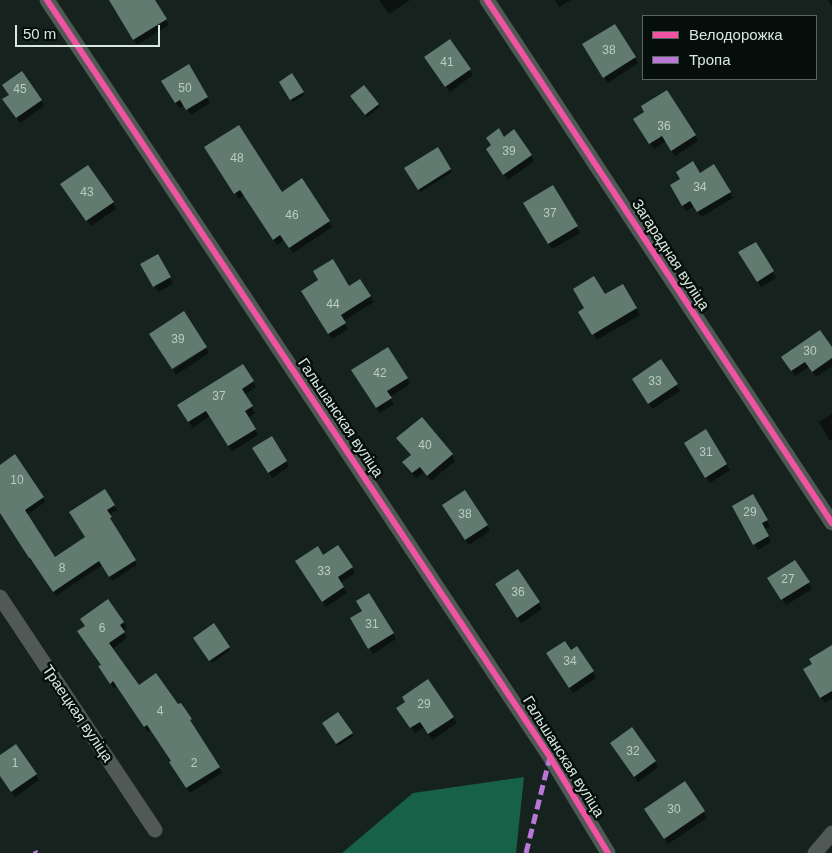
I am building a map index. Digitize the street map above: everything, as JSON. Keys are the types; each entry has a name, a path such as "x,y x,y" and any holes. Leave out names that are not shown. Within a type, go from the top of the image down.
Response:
{"street":[{"name":"Гальшанская вуліца","path":"47,0 545,749 608,853"},
{"name":"Загарадная вуліца","path":"487,0 832,523"},
{"name":"Траецкая вуліца","path":"0,597 155,830"},
{"path":"815,853 832,833"}],"green space":[{"path":"524,777 516,853 342,853 413,793"}],"building":[{"path":"109,0 155,0 167,19 133,40"},
{"path":"615,24 636,57 603,78 582,44"},
{"path":"450,39 471,69 445,87 424,57"},
{"path":"189,64 208,97 186,110 180,100 175,103 161,81"},
{"path":"22,71 42,100 16,118 2,99 9,95 2,85"},
{"path":"292,73 304,92 290,100 279,82"},
{"path":"364,85 379,104 365,115 350,96"},
{"path":"667,90 696,135 671,151 662,136 649,144 633,119 644,112 641,106"},
{"path":"239,125 282,192 302,178 330,221 289,248 280,235 273,240 240,190 234,194 204,147"},
{"path":"499,128 504,137 514,129 532,155 503,175 486,149 491,145 486,138"},
{"path":"438,147 451,169 418,190 404,168"},
{"path":"693,161 700,173 714,164 731,192 697,212 690,201 682,206 670,185 680,179 676,172"},
{"path":"88,165 114,202 86,221 60,184"},
{"path":"553,185 578,226 548,244 523,203"},
{"path":"756,242 774,271 757,282 738,252"},
{"path":"158,254 171,277 153,287 140,264"},
{"path":"333,259 349,286 360,279 371,296 341,315 346,323 328,334 301,291 318,280 313,271"},
{"path":"594,276 605,294 623,284 637,308 592,335 578,312 584,308 573,289"},
{"path":"184,311 207,347 172,369 149,334"},
{"path":"820,330 832,347 832,358 812,372 805,362 791,371 781,357"},
{"path":"388,347 408,378 387,391 392,398 376,408 351,370"},
{"path":"661,359 678,384 648,404 632,379"},
{"path":"243,364 254,381 242,389 253,406 245,411 256,429 228,446 206,411 188,422 177,405"},
{"path":"422,417 453,454 427,476 420,467 412,473 402,462 411,455 396,438"},
{"path":"706,429 727,464 705,478 684,443"},
{"path":"272,436 287,461 268,473 252,448"},
{"path":"15,454 44,497 25,510 55,557 85,537 69,512 105,489 115,505 107,510 112,517 110,518 136,560 109,577 99,561 53,592 0,513 0,465"},
{"path":"465,490 488,525 465,540 442,505"},
{"path":"753,494 768,520 762,523 769,536 753,545 732,506"},
{"path":"338,545 353,567 338,577 344,587 322,602 295,561 318,546 323,555"},
{"path":"795,560 810,582 781,600 767,578"},
{"path":"518,569 540,602 517,618 495,584"},
{"path":"369,593 394,633 368,649 350,618 362,611 356,601"},
{"path":"108,599 124,622 120,625 125,632 109,643 139,685 156,673 178,704 181,703 192,719 190,720 220,767 186,788 147,725 144,727 113,681 110,684 98,666 101,665 77,631 85,626 80,619"},
{"path":"214,623 230,647 209,661 193,638"},
{"path":"565,641 571,650 577,646 594,671 569,688 546,653"},
{"path":"832,645 832,691 820,698 803,669 812,664 809,659"},
{"path":"428,679 454,717 428,734 420,722 410,728 396,708 405,702 402,697"},
{"path":"338,712 353,733 336,744 322,723"},
{"path":"632,727 656,761 634,777 610,743"},
{"path":"16,744 37,774 11,792 0,776 0,755"},
{"path":"685,781 705,811 664,839 644,809"}],"marked path":[{"path":"526,853 550,757"}],"cycle path":[{"path":"47,0 550,757 608,853"},
{"path":"487,0 832,523"}]}
